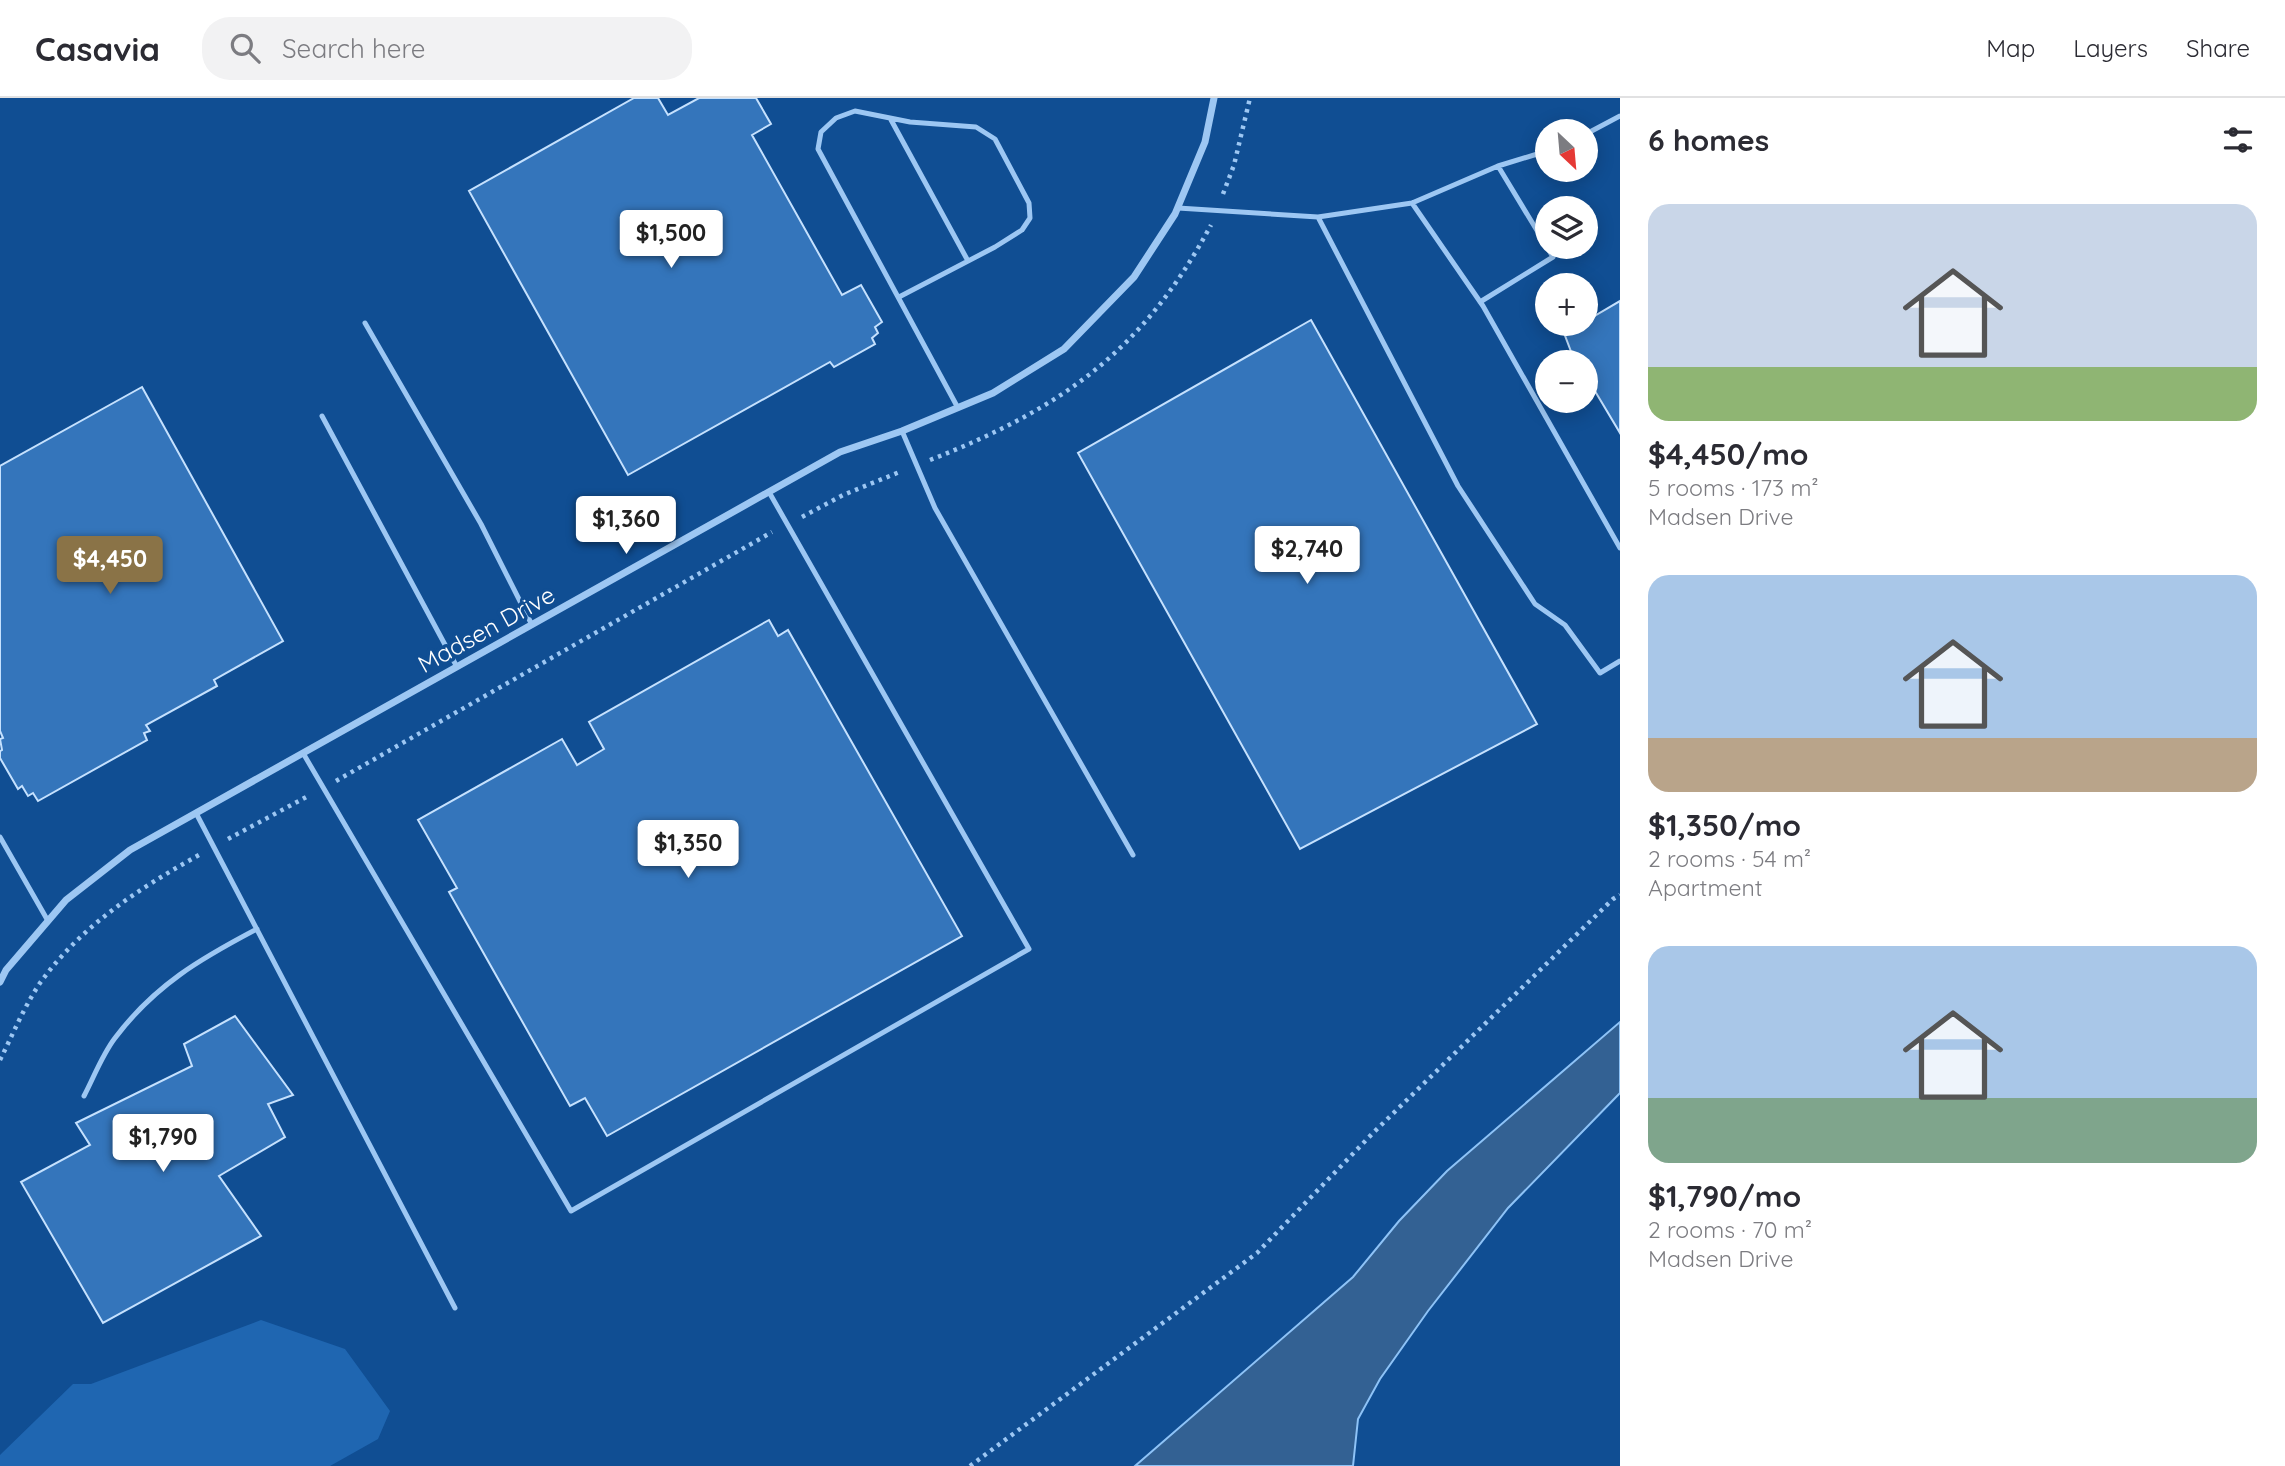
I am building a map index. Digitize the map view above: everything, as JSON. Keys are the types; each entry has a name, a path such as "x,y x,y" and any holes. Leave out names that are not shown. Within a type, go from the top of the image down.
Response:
{"street":[{"name":"Madsen Drive","path":"0,982 6,970 66,900 130,850 840,452 902,431 993,393 1064,349 1133,277 1178,208 1205,142 1214,98"}],"lane":[{"path":"899,297 1022,230 1030,218 1029,203 995,139 976,127 910,122 855,111 836,118 821,131 818,149 958,408"},
{"path":"1598,128 1620,116"},
{"path":"890,118 968,261"},
{"path":"1178,208 1318,217 1412,203 1498,166 1535,155"},
{"path":"1480,302 1553,257 1498,166"},
{"path":"1412,203 1480,302 1620,548"},
{"path":"1318,217 1458,486 1535,604 1565,625 1600,673 1620,661"},
{"path":"365,323 481,524 532,625"},
{"path":"321,416 457,667"},
{"path":"902,431 935,508 1133,855"},
{"path":"303,753 571,1210 595,1197 1029,949 769,492"},
{"path":"196,813 456,1308"},
{"path":"0,837 48,921"},
{"path":"84,1096 113,1040 151,996 201,958 257,929"}],"path":[{"path":"0,1060 26,1006 59,959 85,931 138,891 788,524 843,495 1010,425 1060,397 1111,359 1146,322 1204,238 1234,165 1250,98"},
{"path":"970,1466 1257,1253 1373,1133 1620,895"}],"shaded area":[{"path":"1620,1022 1620,1093 1508,1208 1428,1311 1380,1379 1358,1419 1353,1466 1135,1466 1353,1277 1399,1221 1447,1171"},
{"path":"261,1320 345,1349 390,1411 378,1439 330,1466 0,1466 0,1455 73,1384 91,1384"}],"building":[{"path":"634,98 658,98 668,115 699,98 756,98 771,124 752,135 842,295 861,285 882,322 875,327 878,333 872,338 875,344 834,367 830,362 628,475 469,191"},
{"path":"1620,301 1620,433 1598,396 1598,350 1570,350 1565,336 1598,336 1598,314"},
{"path":"1311,320 1537,724 1300,849 1078,453"},
{"path":"142,387 283,641 214,680 217,686 146,725 150,731 144,733 147,740 38,801 33,793 28,796 22,786 18,789 0,758 0,739 3,738 0,731 0,466"},
{"path":"769,620 778,636 788,630 962,936 607,1136 585,1098 570,1106 449,892 457,888 418,820 562,739 577,765 604,749 589,722"},
{"path":"235,1016 293,1095 268,1104 285,1137 219,1176 261,1236 103,1323 21,1182 90,1145 76,1123 192,1066 184,1044"}]}
